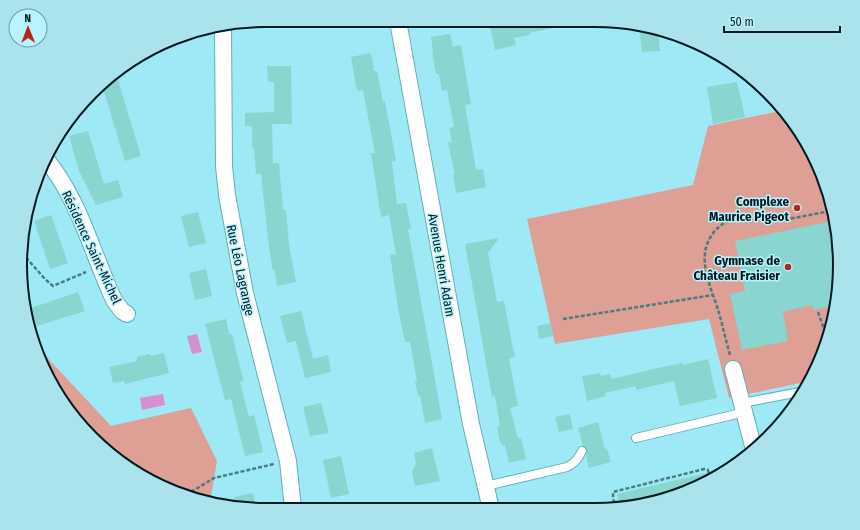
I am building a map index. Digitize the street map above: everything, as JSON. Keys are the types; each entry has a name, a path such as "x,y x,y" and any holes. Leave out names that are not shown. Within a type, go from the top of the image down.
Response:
{"street":[{"name":"Avenue Henri Adam","path":"399,27 471,424 490,503"},
{"name":"Rue Léo Lagrange","path":"223,31 224,166 231,221 245,294 288,461 292,503"},
{"name":"Résidence Saint-Michel","path":"50,164 59,176 74,203 114,300 122,311 127,314"},
{"path":"734,369 755,441"}],"lane":[{"path":"636,438 795,393"},
{"path":"486,486 567,467 573,464 582,451"}],"path":[{"path":"734,369 705,269 704,250 709,238 716,228 726,222 742,218 764,221 782,220 827,212"},
{"path":"27,259 53,286 100,266"},
{"path":"563,319 713,295"},
{"path":"818,312 824,329"},
{"path":"192,491 214,478 288,461"},
{"path":"614,502 613,492 704,470 708,470 709,474"}],"shaded area":[{"path":"777,112 801,146 815,174 825,203 831,234 833,265 832,281 831,296 825,327 815,356 802,383 729,398 709,319 555,344 527,219 693,185 708,126"},
{"path":"197,334 202,352 192,354 187,336"},
{"path":"45,355 111,426 191,408 217,461 211,496 174,485 133,463 108,444 76,410 59,384"},
{"path":"163,394 165,405 142,410 140,398"}],"building":[{"path":"490,27 556,27 514,38 516,45 495,50"},
{"path":"640,32 658,35 660,51 642,52"},
{"path":"450,34 453,47 461,45 471,104 465,105 476,170 483,169 486,187 456,193 453,175 455,175 448,142 452,142 449,128 454,127 447,90 442,91 439,74 436,74 431,37"},
{"path":"371,53 374,71 377,71 383,102 385,101 396,161 392,162 397,204 406,203 411,229 408,229 442,419 425,423 420,395 418,396 415,381 417,381 410,342 405,342 398,308 390,255 396,254 389,215 381,217 371,153 375,153 363,90 357,91 351,57"},
{"path":"267,66 291,66 292,124 272,124 273,163 279,163 283,210 286,210 289,245 296,282 277,286 275,270 273,271 269,248 261,174 256,174 254,147 252,147 252,126 245,126 245,113 274,112 274,82 268,82"},
{"path":"118,80 141,156 125,161 104,90 114,81"},
{"path":"737,82 745,117 713,124 707,87"},
{"path":"88,131 104,184 118,180 123,197 96,205 79,171 69,136"},
{"path":"198,212 206,243 189,247 181,216"},
{"path":"51,215 68,263 50,269 34,221"},
{"name":"Gymnase de Château Fraisier","path":"828,222 831,238 833,265 829,307 813,310 812,305 783,312 788,341 742,350 730,294 745,291 735,241"},
{"path":"499,238 488,253 497,302 504,301 515,356 509,359 518,406 510,408 518,439 521,438 526,459 509,463 505,445 502,446 502,443 500,443 497,427 500,426 495,396 492,397 465,244"},
{"path":"206,269 212,296 195,300 189,273"},
{"path":"78,292 85,311 37,326 31,308"},
{"path":"301,311 313,359 328,355 331,372 305,378 296,341 287,343 280,316"},
{"path":"226,319 229,334 232,334 244,381 240,382 249,417 254,415 263,452 245,456 231,399 225,400 205,324"},
{"path":"550,323 553,336 539,339 537,326"},
{"path":"164,353 169,373 125,384 124,381 113,383 109,367 137,361 137,357"},
{"path":"708,359 717,398 680,406 674,381 636,390 636,386 605,393 606,396 587,401 582,376 600,373 601,376 610,374 612,379 658,368 683,363 683,365"},
{"path":"321,403 329,433 310,436 303,407"},
{"path":"570,414 573,429 559,432 555,417"},
{"path":"598,422 605,449 607,449 611,462 589,468 586,456 587,450 583,446 578,428"},
{"path":"432,448 440,481 415,486 412,472 416,463 414,453"},
{"path":"341,456 349,494 331,498 323,460"},
{"path":"711,472 686,485 657,495 619,501 617,494"},
{"path":"253,493 255,502 235,501 234,497"}],"place":[{"name":"Complexe Maurice Pigeot","path":"797,208"},
{"name":"Gymnase de Château Fraisier","path":"788,267"}]}
